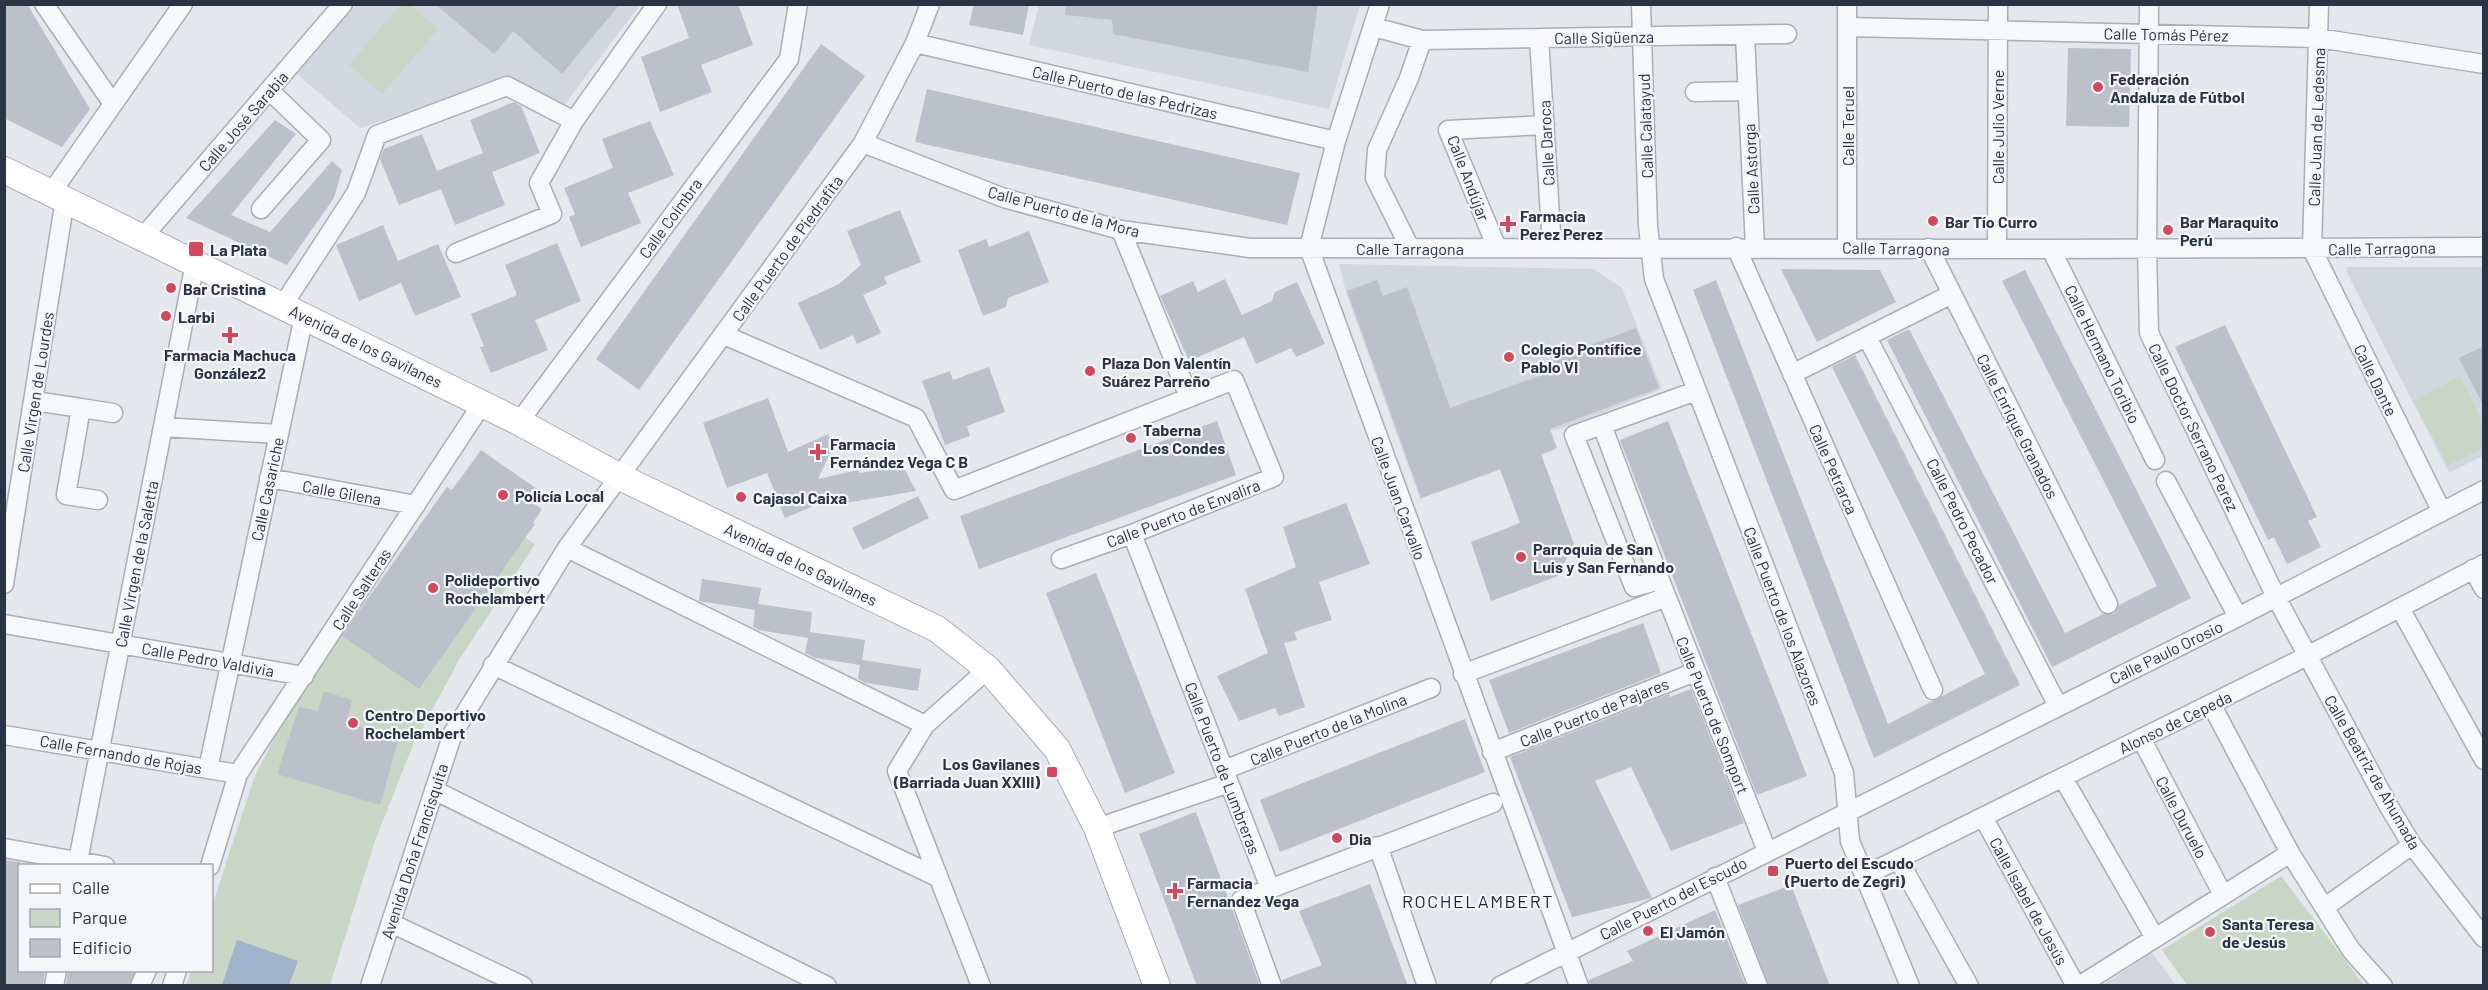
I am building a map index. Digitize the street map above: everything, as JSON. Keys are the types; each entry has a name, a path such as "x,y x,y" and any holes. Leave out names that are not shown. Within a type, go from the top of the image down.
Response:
{"street":[{"path":"44,4 113,104"},
{"path":"58,196 113,104 183,4"},
{"name":"Calle José Sarabia","path":"143,237 343,4"},
{"path":"456,253 552,214 539,183 574,121 657,4"},
{"name":"Calle Coímbra","path":"519,422 789,59 798,4"},
{"name":"Calle Puerto de Piedrafita","path":"621,477 863,143 915,43 930,4"},
{"path":"1309,249 1336,141 1380,4"},
{"name":"Calle Calatayud","path":"1641,4 1649,247"},
{"name":"Calle Teruel","path":"1846,247 1847,4"},
{"name":"Calle Julio Verne","path":"1997,249 1998,4"},
{"name":"Calle Doctor Serrano Perez","path":"2149,4 2147,248 2149,333 2276,597"},
{"name":"Calle Juan de Ledesma","path":"2312,249 2319,4"},
{"name":"Calle Sigüenza","path":"1374,27 1422,40 1787,34"},
{"name":"Calle Tomás Pérez","path":"1847,27 2319,38 2484,64"},
{"name":"Calle Astorga","path":"1745,35 1755,248"},
{"name":"Calle Daroca","path":"1539,38 1552,248"},
{"path":"1410,248 1375,178 1377,150 1409,78 1422,40"},
{"name":"Calle Puerto de las Pedrizas","path":"915,43 1336,141"},
{"name":"Avenida de los Gavilanes","path":"293,311 356,193 377,135 507,87 574,121"},
{"path":"261,209 321,140 269,90"},
{"path":"1695,92 1747,91"},
{"name":"Calle Andújar","path":"1497,248 1448,130 1545,125"},
{"name":"Calle Puerto de la Mora","path":"863,143 1004,198 1121,230 1250,248 1309,249"},
{"name":"Avenida de los Gavilanes","path":"4,170 519,422 621,477 937,629 987,669 1057,749 1097,828 1157,986"},
{"name":"Calle Virgen de Lourdes","path":"4,584 34,400 58,196"},
{"path":"724,335 916,418 954,490 1189,397 1121,230"},
{"name":"Calle Puerto de los Alazores","path":"1649,247 1654,279 1844,773 1850,841 1910,986"},
{"name":"Calle Petrarca","path":"1736,247 1933,690"},
{"name":"Calle Tarragona","path":"1309,249 2484,247"},
{"name":"Calle Enrique Granados","path":"1929,248 2108,604"},
{"name":"Calle Juan Carvallo","path":"1309,249 1579,986"},
{"name":"Calle Hermano Toribio","path":"2051,249 2155,460"},
{"name":"Calle Dante","path":"2312,249 2442,512"},
{"name":"Calle Virgen de la Saletta","path":"78,863 195,263"},
{"path":"1792,374 1952,294"},
{"name":"Calle Casariche","path":"208,769 278,434 293,311"},
{"name":"Calle Pedro Pecador","path":"1867,337 2058,706"},
{"name":"Calle Puerto de Envalira","path":"1061,559 1132,534 1274,477 1234,380 1189,397"},
{"path":"1660,580 1634,587 1574,435 1696,391"},
{"path":"34,400 113,413"},
{"name":"Calle Salteras","path":"211,864 238,774 482,404"},
{"path":"81,408 66,495 98,500"},
{"name":"Calle Puerto de Somport","path":"1602,425 1695,672 1767,851"},
{"path":"163,427 278,434"},
{"name":"Avenida Doña Francisquita","path":"370,986 453,733 567,548 621,477"},
{"name":"Calle Gilena","path":"269,478 416,505"},
{"path":"2166,481 2238,617"},
{"name":"Calle Paulo Orosio","path":"1847,810 2238,617 2484,490"},
{"name":"Calle Puerto de Lumbreras","path":"1132,534 1270,888"},
{"path":"567,548 925,725"},
{"path":"2478,567 2484,589"},
{"name":"Alonso de Cepeda","path":"1864,876 2307,656 2478,567"},
{"path":"1463,674 1666,597"},
{"name":"Calle Beatriz de Ahumada","path":"2276,597 2412,845 2483,938"},
{"path":"2400,608 2484,760"},
{"name":"Calle Pedro Valdivia","path":"4,624 304,676"},
{"path":"493,665 939,878"},
{"path":"981,986 897,771 925,725 987,669"},
{"name":"Calle Puerto de Pajares","path":"1492,752 1695,672"},
{"name":"Calle Puerto de la Molina","path":"1097,828 1226,776 1431,688"},
{"path":"2211,704 2290,853 2351,950 2383,986"},
{"name":"Calle Fernando de Rojas","path":"4,735 238,774"},
{"name":"Calle Duruelo","path":"2141,738 2223,895"},
{"path":"2062,777 2155,938"},
{"path":"434,790 827,986"},
{"path":"1272,986 1241,900 1493,803"},
{"name":"Calle Puerto del Escudo","path":"1500,986 1847,810"},
{"name":"Calle Isabel de Jesús","path":"1983,817 2078,986"},
{"path":"2325,907 2412,845"},
{"path":"1378,846 1427,986"},
{"path":"4,849 78,863"},
{"path":"2078,986 2290,853"},
{"path":"1898,859 1969,986"},
{"path":"1715,877 1758,986"},
{"path":"391,923 523,986"},
{"path":"140,986 146,972"}],"shaded area":[{"path":"640,4 561,109 505,81 360,128 297,74 356,5"},
{"path":"1039,5 1360,5 1329,109 1029,45"},
{"name":"Colegio Pontífice Pablo VI","path":"1339,264 1594,269 1622,288 1662,389 1563,428 1549,431 1555,450 1420,499 1346,292"},
{"path":"2347,267 2483,267 2483,456 2449,473 2347,273"},
{"path":"2152,953 2176,985 2101,986"}],"green space":[{"path":"401,4 410,5 438,29 382,94 349,65"},
{"path":"2460,376 2483,423 2483,448 2448,465 2414,401"},
{"name":"Centro Deportivo Rochelambert","path":"447,487 535,544 459,660 413,745 375,841 330,985 186,986 191,972 213,972 213,903 254,778 293,702"},
{"path":"2281,876 2364,985 2187,985 2162,950"}],"water":[{"path":"237,940 298,961 289,985 222,985"}],"building":[{"path":"4,4 27,4 90,109 62,147 4,118"},
{"path":"435,4 620,4 562,74 513,31 494,54"},
{"path":"677,4 738,4 753,45 701,65 712,92 660,112 641,57 689,38"},
{"path":"974,4 1029,4 1023,35 969,25"},
{"path":"1066,4 1318,4 1308,72 1113,34 1112,20 1065,15"},
{"path":"821,44 865,76 639,390 596,359"},
{"name":"Federación Andaluza de Fútbol","path":"2068,48 2131,49 2129,127 2066,126"},
{"path":"927,89 1300,173 1287,225 915,142"},
{"path":"514,102 521,106 540,153 492,172 505,205 455,225 441,189 399,205 380,159 384,149 422,134 437,171 483,153 470,120"},
{"path":"275,120 296,134 231,215 270,232 332,161 342,170 334,198 287,265 186,218"},
{"path":"650,121 674,175 628,193 641,223 581,247 569,217 575,214 564,188 613,168 602,139"},
{"path":"900,210 921,262 884,277 887,284 863,295 881,333 857,344 853,335 820,350 798,303 839,284 861,265 847,231"},
{"path":"383,225 398,261 438,244 461,297 415,316 401,283 359,301 336,245"},
{"path":"1029,231 1049,282 1008,298 1006,307 983,316 958,250 986,239 989,247"},
{"path":"557,243 581,301 535,320 548,350 491,373 480,347 484,346 471,314 517,295 505,265"},
{"path":"1781,269 1880,270 1896,302 1817,342"},
{"path":"2025,270 2191,598 2052,667 1887,340 1909,329 2065,633 2103,614 2114,614 2119,605 2157,586 2002,281"},
{"path":"1225,279 1242,315 1272,301 1275,292 1297,282 1325,344 1296,357 1291,348 1256,364 1244,337 1189,361 1160,296 1193,281 1198,292"},
{"path":"1377,280 1383,296 1407,287 1450,408 1556,370 1552,359 1636,328 1659,388 1550,429 1557,448 1541,454 1574,544 1558,576 1491,601 1471,542 1520,523 1500,469 1421,498 1347,291"},
{"path":"1716,280 1888,724 1985,674 1832,367 1855,355 2020,685 1874,758 1693,290"},
{"path":"2225,325 2317,517 2308,521 2321,547 2287,564 2274,537 2268,540 2175,347"},
{"path":"2484,346 2484,407 2459,358"},
{"path":"989,367 1005,412 967,426 970,436 945,445 922,381 950,371 953,380"},
{"path":"768,398 788,452 828,434 833,447 818,479 858,470 860,473 903,466 916,491 828,506 823,502 785,518 767,473 727,488 703,423"},
{"path":"1217,421 1236,475 979,569 960,516"},
{"path":"1668,421 1807,776 1757,795 1620,440"},
{"name":"Polideportivo Rochelambert","path":"481,450 537,489 529,500 542,509 533,523 535,524 419,689 342,636 447,487 452,490"},
{"path":"918,496 929,518 863,550 852,528"},
{"path":"1346,503 1370,564 1319,582 1332,620 1294,632 1297,640 1284,643 1305,707 1279,716 1275,708 1239,721 1217,676 1268,653 1245,589 1296,567 1283,527"},
{"path":"1096,573 1175,773 1125,793 1046,593"},
{"path":"702,579 761,588 758,604 812,612 810,632 865,640 862,660 921,669 918,691 866,683 858,679 860,665 816,658 805,653 808,638 753,627 755,610 699,601"},
{"path":"1643,623 1661,673 1509,733 1489,680"},
{"path":"1691,689 1744,823 1671,851 1631,767 1595,781 1652,898 1572,917 1510,757 1669,694 1670,697"},
{"path":"324,691 352,700 346,723 399,738 380,805 277,774 299,707 318,711"},
{"path":"1465,719 1485,772 1280,852 1260,800"},
{"path":"1196,812 1260,986 1197,986 1139,834"},
{"path":"4,860 20,862 18,864 18,972 45,972 43,986 4,986"},
{"path":"1370,884 1408,986 1283,986 1282,980 1322,965 1299,911"},
{"path":"1791,885 1830,986 1769,986 1738,905"},
{"path":"1715,910 1746,986 1590,986 1589,980 1633,961 1627,951"},
{"path":"68,972 134,972 129,986 66,986"}],"place":[{"name":"Federación Andaluza de Fútbol","path":"2098,87"},
{"name":"Bar Tío Curro","path":"1933,221"},
{"name":"Farmacia Perez Perez","path":"1508,224"},
{"name":"Bar Maraquito Perú","path":"2168,230"},
{"name":"La Plata","path":"196,249"},
{"name":"Bar Cristina","path":"171,288"},
{"name":"Larbi","path":"166,316"},
{"name":"Farmacia Machuca González2","path":"230,335"},
{"name":"Colegio Pontífice Pablo VI","path":"1509,357"},
{"name":"Plaza Don Valentín Suárez Parreño","path":"1090,371"},
{"name":"Taberna Los Condes","path":"1131,438"},
{"name":"Farmacia Fernández Vega C B","path":"818,452"},
{"name":"Policía Local","path":"503,495"},
{"name":"Cajasol Caixa","path":"741,497"},
{"name":"Parroquia de San Luis y San Fernando","path":"1521,557"},
{"name":"Polideportivo Rochelambert","path":"433,588"},
{"name":"Centro Deportivo Rochelambert","path":"353,723"},
{"name":"Los Gavilanes (Barriada Juan XXIII)","path":"1052,772"},
{"name":"Dia","path":"1337,838"},
{"name":"Puerto del Escudo (Puerto de Zegri)","path":"1773,871"},
{"name":"Farmacia Fernandez Vega","path":"1175,891"},
{"name":"El Jamón","path":"1648,931"},
{"name":"Santa Teresa de Jesús","path":"2210,932"}],"district":[{"name":"ROCHELAMBERT","path":"1478,901"}]}
